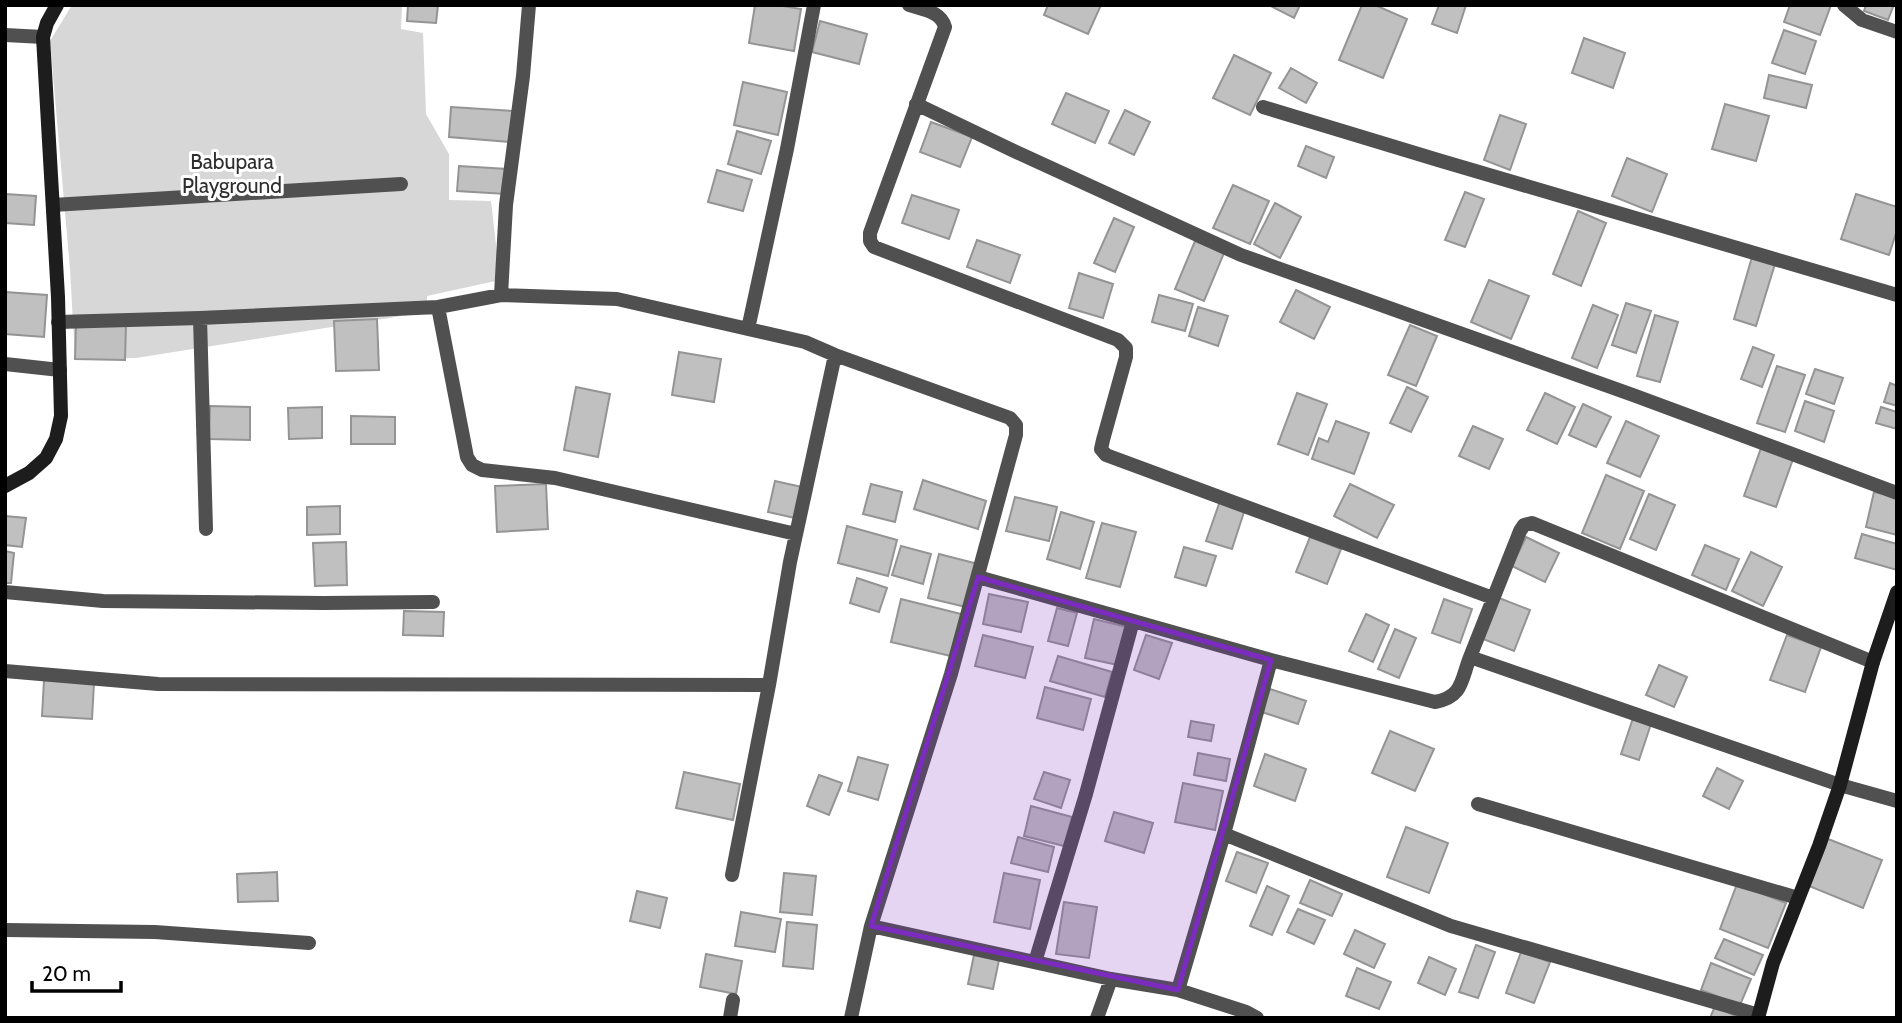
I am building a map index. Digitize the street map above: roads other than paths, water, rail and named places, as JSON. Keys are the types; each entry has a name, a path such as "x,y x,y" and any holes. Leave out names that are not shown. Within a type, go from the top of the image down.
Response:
{"street":[{"path":"5,486 29,473 46,458 61,416 43,37 57,5"},
{"path":"501,295 506,205 523,76 529,5"},
{"path":"748,329 787,149 814,5"},
{"path":"909,5 938,14 945,27 870,233 874,247 1118,340 1126,348 1126,357 1101,449 1107,455 1493,598"},
{"path":"1844,5 1862,20 1897,32"},
{"path":"5,35 43,37"},
{"path":"916,104 1241,255 1620,390 1897,493"},
{"path":"1263,107 1897,295"},
{"path":"53,205 401,184"},
{"path":"58,322 438,307 501,295 617,299 805,342 1010,418 1016,425 1016,435 951,674 871,926 851,1018"},
{"path":"438,307 467,457 472,466 482,470 555,478 796,534"},
{"path":"200,318 206,529"},
{"path":"732,875 796,534 835,355"},
{"path":"5,364 60,370"},
{"path":"978,577 1271,660 1435,702 1447,700 1457,694 1520,531 1524,525 1532,523 1873,662"},
{"path":"5,592 103,601 433,602"},
{"path":"1224,834 1451,926 1758,1017 1773,963 1840,785 1873,662 1897,592"},
{"path":"1035,962 1086,794 1133,621"},
{"path":"1470,657 1840,785 1897,801"},
{"path":"1178,990 1271,660"},
{"path":"5,671 158,684 769,685"},
{"path":"1478,804 1798,898"},
{"path":"871,926 1111,979 1178,990 1257,1018"},
{"path":"5,930 155,932 309,943"},
{"path":"1097,1018 1111,979"},
{"path":"730,1018 733,1000"}],"park label":[{"name":"Babupara Playground","path":"232,173"}]}
